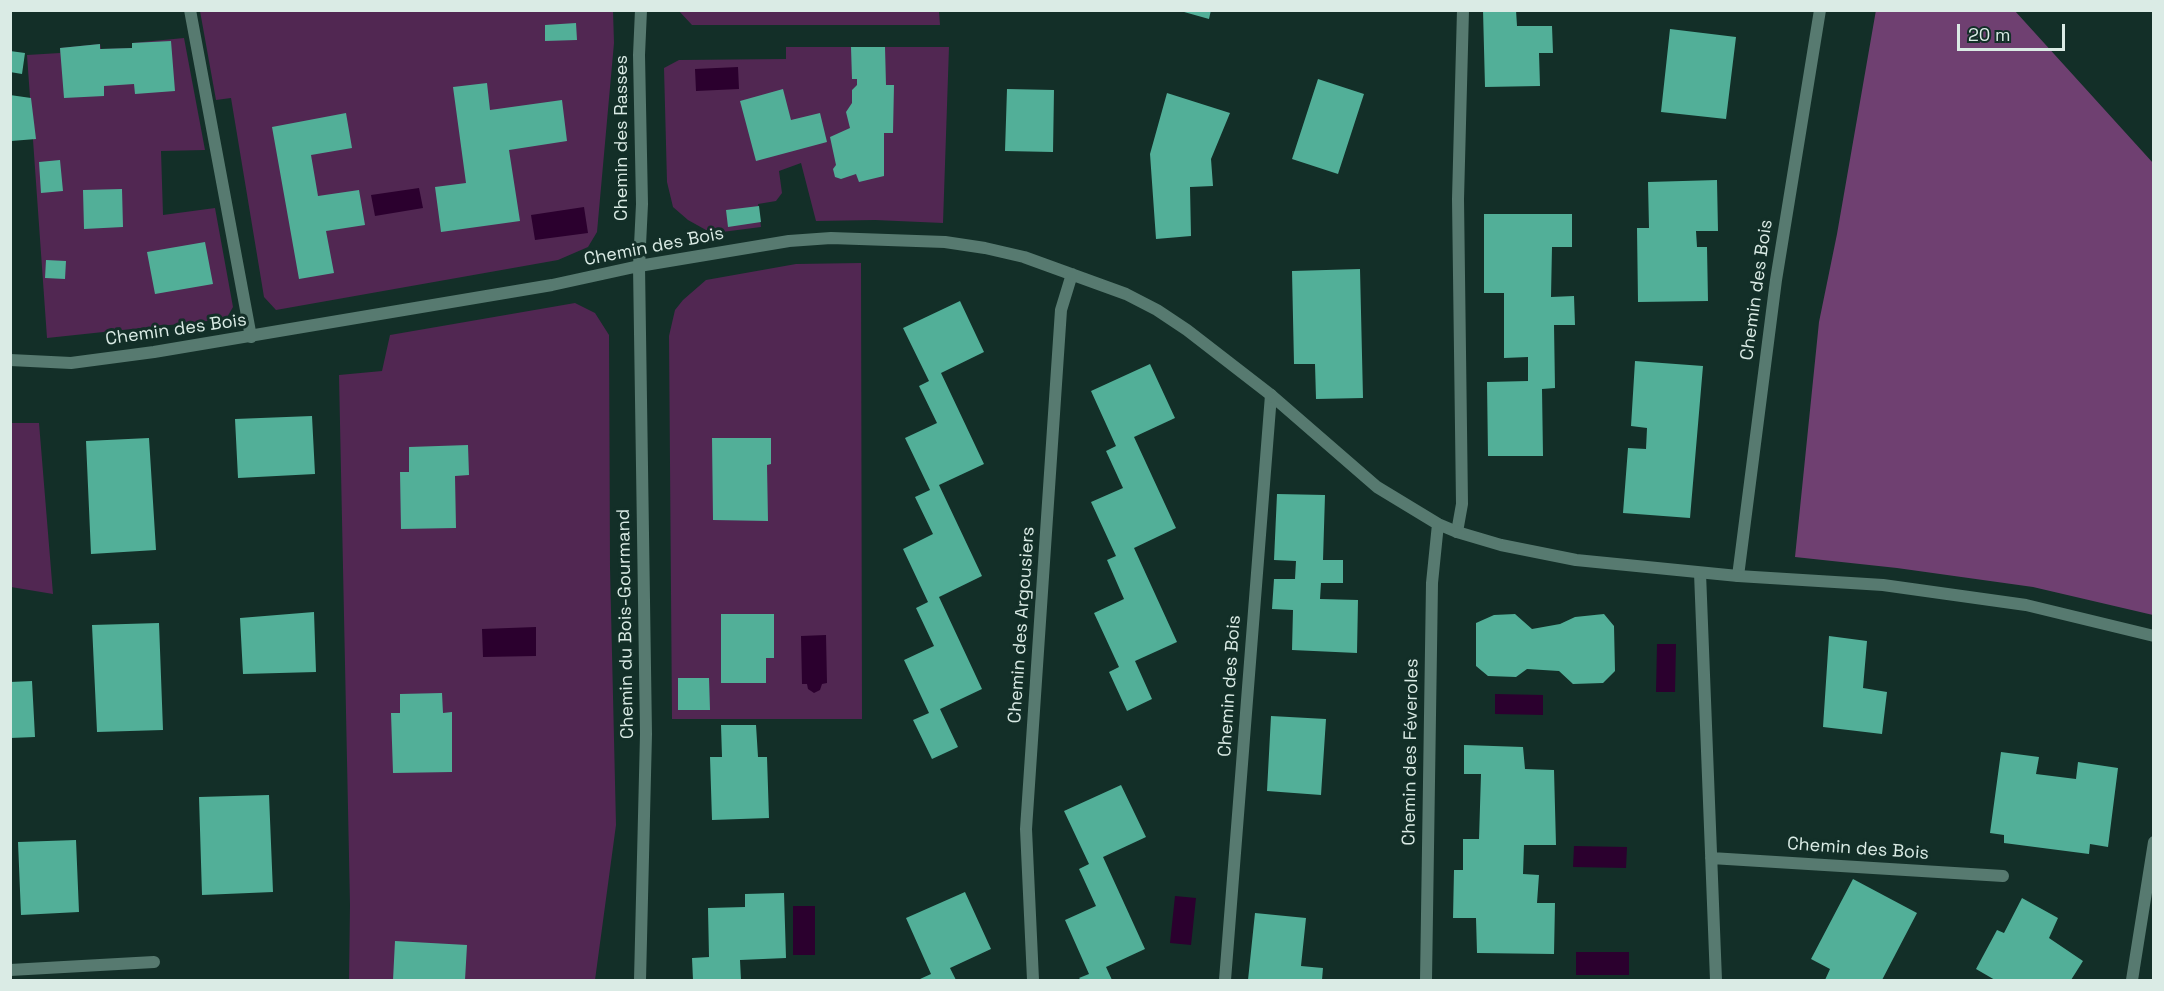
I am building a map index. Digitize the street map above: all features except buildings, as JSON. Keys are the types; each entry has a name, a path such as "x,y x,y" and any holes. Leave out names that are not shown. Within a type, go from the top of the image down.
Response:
{"street":[{"path":"190,10 251,337"},
{"name":"Chemin des Rasses","path":"639,266 642,204 639,55 641,10"},
{"path":"1457,532 1462,504 1458,199 1462,10"},
{"name":"Chemin des Bois","path":"1738,576 1776,280 1820,10"},
{"name":"Chemin des Bois","path":"10,360 70,363 251,337 789,241 843,238 945,242 1023,257 1126,294 1157,310 1187,330 1270,395 1377,487 1438,524 1457,532 1501,545 1576,560 1700,573 1883,585 2026,605 2154,636"},
{"name":"Chemin du Bois-Gourmand","path":"639,266 646,734 640,981"},
{"name":"Chemin des Argousiers","path":"1034,981 1026,829 1061,310 1072,274"},
{"name":"Chemin des Bois","path":"1225,981 1270,395"},
{"name":"Chemin des Féveroles","path":"1426,981 1432,583 1438,524"},
{"path":"1700,573 1716,981"},
{"path":"2132,981 2154,842"},
{"name":"Chemin des Bois","path":"1711,858 2003,876"},
{"path":"10,970 154,962"}],"shaded area":[{"path":"1876,10 2015,11 2153,163 2153,615 2033,587 1897,568 1795,557 1819,322 1837,234"},
{"path":"200,11 613,11 614,43 597,232 588,247 558,260 276,310 264,297 231,98 216,100"},
{"path":"679,11 939,11 940,25 692,25"},
{"path":"184,38 205,150 161,151 163,215 215,208 233,307 226,319 47,338 27,55 60,53 60,48 100,44 101,49 132,48 132,43"},
{"path":"786,47 949,47 943,223 875,220 816,221 801,163 779,171 782,193 776,201 758,204 761,227 722,232 706,230 688,220 673,207 667,182 664,68 679,60 786,59"},
{"path":"738,67 739,89 696,91 695,69"},
{"path":"419,188 423,208 375,216 371,195"},
{"path":"584,207 588,233 535,240 531,215"},
{"path":"861,263 862,719 672,719 669,336 675,310 706,280 796,264"},
{"path":"575,303 595,313 609,335 610,567 616,825 595,980 349,980 350,905 339,375 382,371 390,335"},
{"path":"10,423 39,423 53,594 11,587"},
{"path":"536,627 536,656 483,657 482,629"},
{"path":"826,635 827,683 822,684 820,690 814,693 808,689 807,684 802,684 801,636"},
{"path":"1657,644 1676,644 1675,692 1656,692"},
{"path":"1495,694 1543,695 1543,715 1495,714"},
{"path":"1574,846 1627,847 1626,868 1573,867"},
{"path":"1175,896 1196,898 1191,945 1170,943"},
{"path":"793,906 815,906 815,955 793,955"},
{"path":"1576,952 1629,952 1629,975 1576,975"}]}
